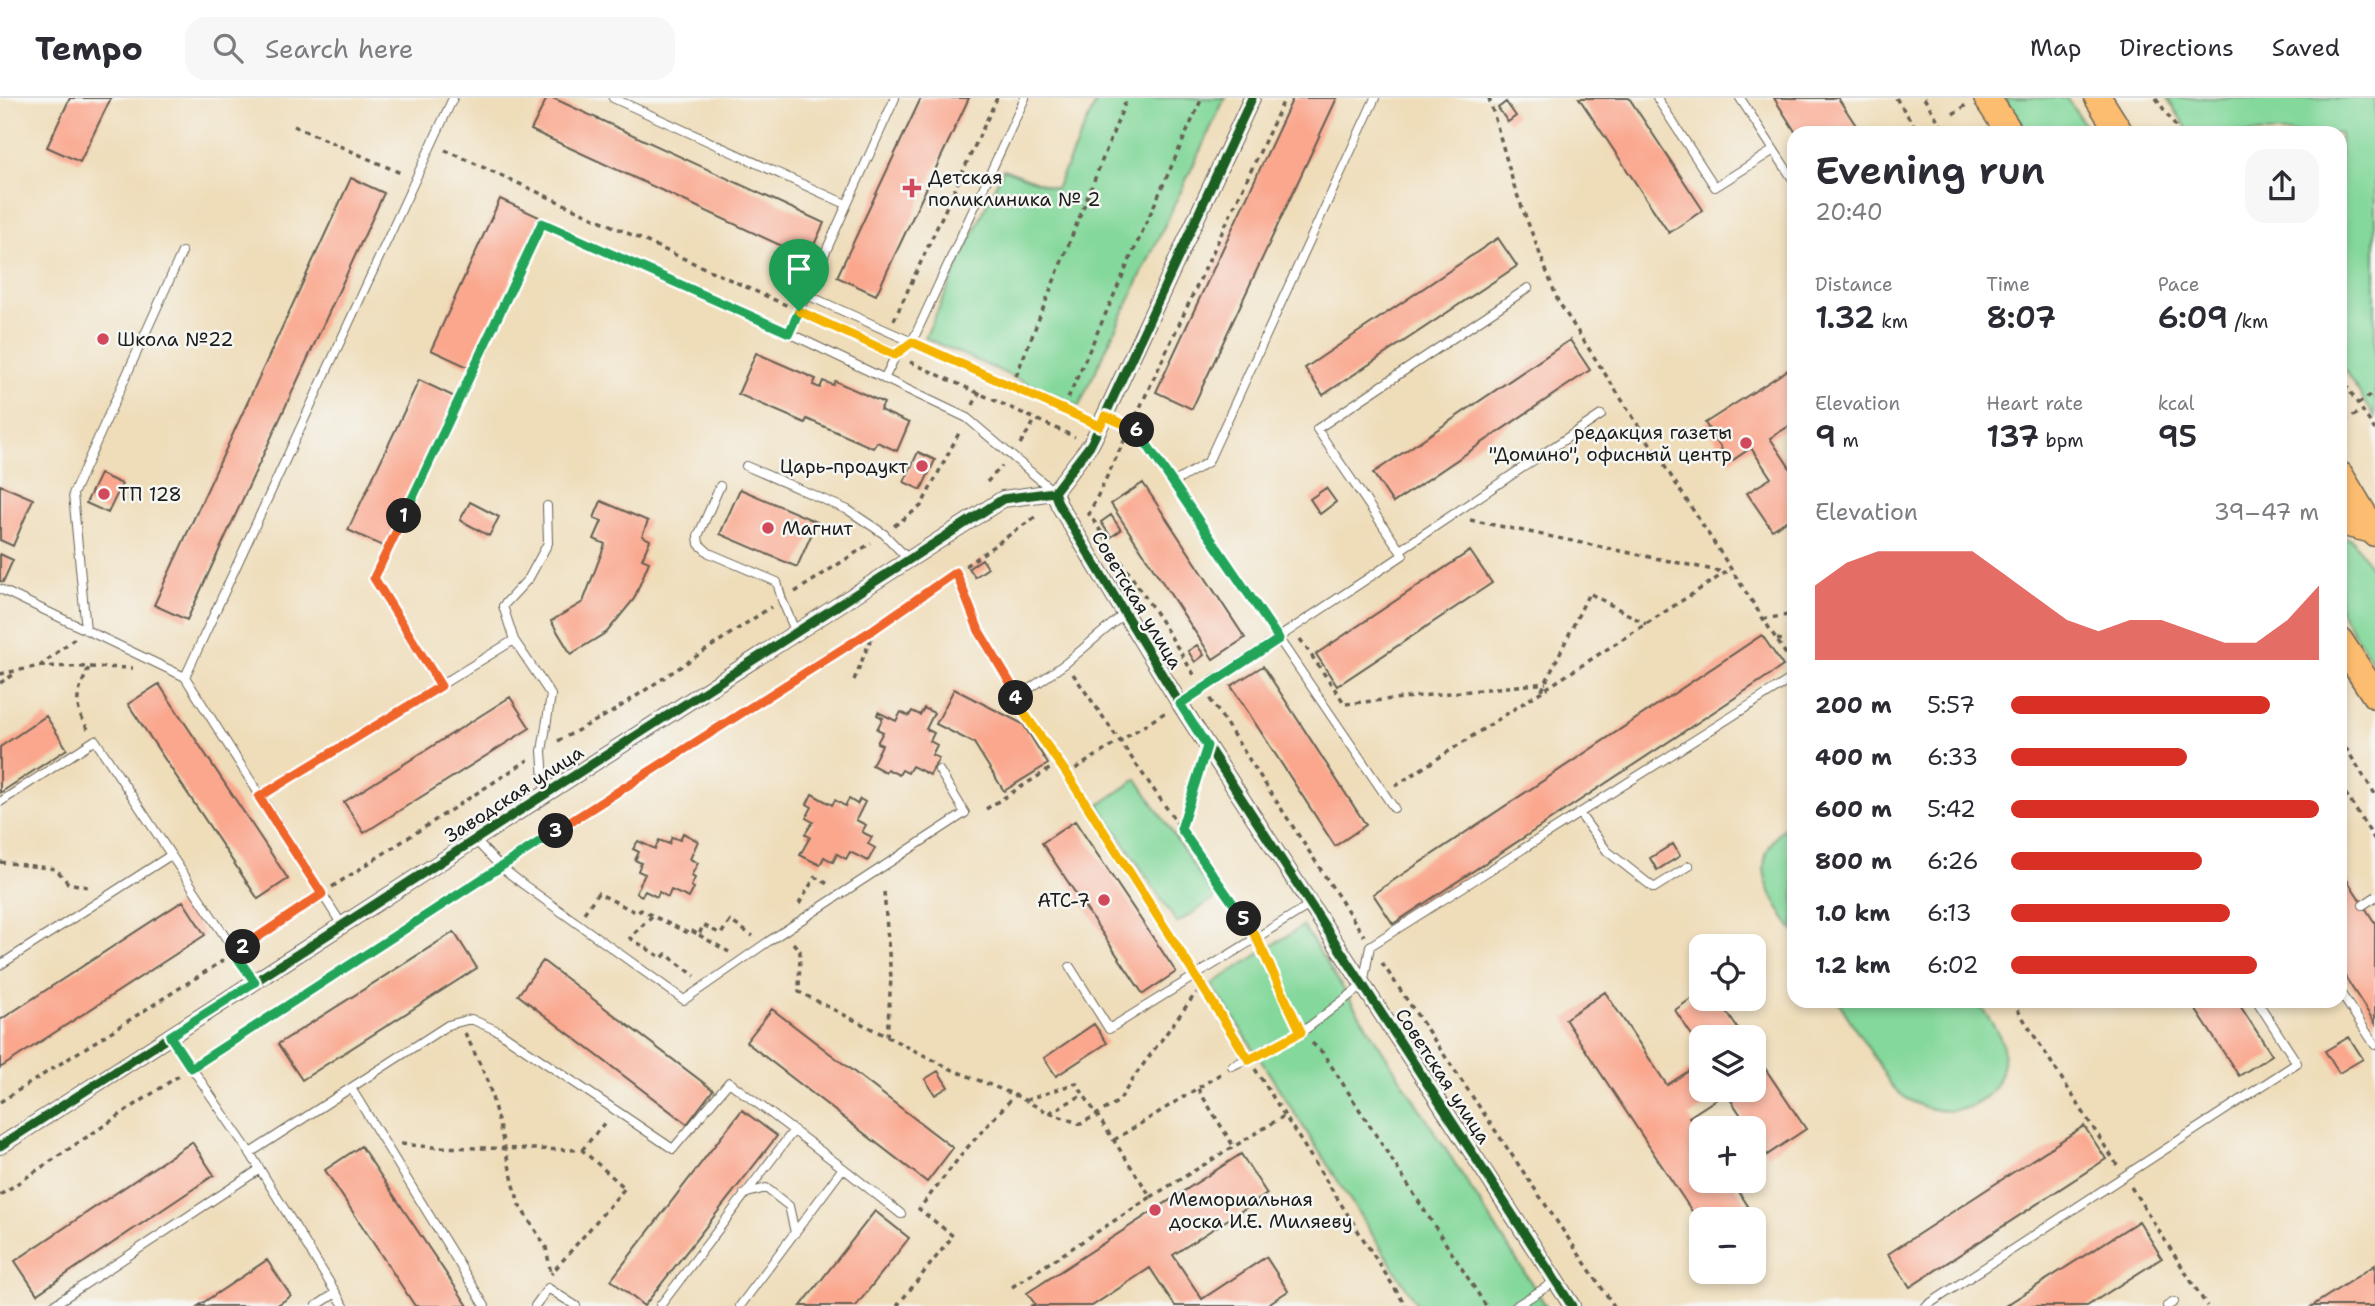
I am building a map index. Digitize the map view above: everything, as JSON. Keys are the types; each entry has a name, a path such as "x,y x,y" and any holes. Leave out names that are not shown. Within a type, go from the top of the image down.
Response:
{"main road":[{"path":"1987,98 2005,126"},
{"path":"2098,98 2116,126"},
{"path":"2347,487 2374,532"},
{"path":"2347,524 2374,532"},
{"path":"2347,652 2375,695"}],"street":[{"path":"1054,492 1091,444 1103,421 1252,98"},
{"name":"Заводская улица","path":"0,1146 1003,499 1054,492"},
{"name":"Советская улица","path":"1054,492 1124,614 1180,704 1572,1306"}],"lane":[{"path":"185,677 453,98"},
{"path":"613,98 846,204"},
{"path":"789,333 895,98"},
{"path":"884,379 895,355 912,342 1026,98"},
{"path":"1173,484 1208,462 1375,98"},
{"path":"1657,98 1715,187 1773,150"},
{"path":"1740,98 1787,171"},
{"path":"441,686 374,578 542,223 789,333 967,418 1054,492"},
{"path":"86,630 73,494 181,252"},
{"path":"1180,704 1404,555 1317,429 1528,288"},
{"path":"807,295 1063,409 1136,429 1394,808"},
{"path":"1400,550 1601,415"},
{"path":"746,466 848,510 884,534 909,560"},
{"path":"720,486 698,536 699,544 709,554 777,582 796,633"},
{"path":"545,794 542,751 551,695 514,640 502,606 528,578 548,543 547,506"},
{"path":"0,589 185,677 342,926"},
{"path":"1016,698 1066,663 1124,614"},
{"path":"259,797 514,640"},
{"path":"1232,1066 1249,1060 1301,1032 1363,985 1370,946 1787,681"},
{"path":"0,802 95,740 255,982"},
{"path":"475,839 501,867 684,1000 965,813 939,770"},
{"path":"1579,813 1607,851 1654,888 1689,866"},
{"path":"0,965 171,855"},
{"path":"2363,905 2375,897"},
{"path":"1070,967 1109,1029 1311,904"},
{"path":"2347,1003 2375,1045"},
{"path":"1926,1306 2297,1063 2262,1008"},
{"path":"250,1153 448,1025 471,1019 498,1031 673,1149 729,1082 901,1214"},
{"path":"170,1036 250,1153 344,1306"},
{"path":"351,1088 485,1306"},
{"path":"660,1306 794,1130"},
{"path":"740,1306 843,1168"},
{"path":"52,1306 260,1169"},
{"path":"744,1194 766,1188 789,1206 794,1233"},
{"path":"1516,1306 1556,1281"},
{"path":"536,1306 548,1287 576,1306"},
{"path":"316,1306 336,1293"}],"path":[{"path":"889,332 997,98"},
{"path":"1012,387 1127,98"},
{"path":"1063,409 1202,98"},
{"path":"1285,98 1089,514 1160,619 1370,946 1614,1306"},
{"path":"1489,98 1515,189 1558,301 1787,655"},
{"path":"1896,98 1914,126"},
{"path":"1924,98 1942,126"},
{"path":"2156,98 2175,126"},
{"path":"294,126 414,179"},
{"path":"430,143 1077,438"},
{"path":"0,1102 234,953 542,751 612,712 884,534 921,506 987,375"},
{"path":"2347,387 2375,430"},
{"path":"2358,404 2375,393"},
{"path":"2347,419 2362,411"},
{"path":"0,1195 514,858 874,629 1038,515"},
{"path":"1450,516 1725,573"},
{"path":"1384,793 1731,569"},
{"path":"956,572 979,631 1016,698 1195,976"},
{"path":"1542,691 1589,593 1646,624"},
{"path":"1763,618 1787,615"},
{"path":"854,680 874,629"},
{"path":"1293,629 1345,704 1546,683"},
{"path":"40,666 86,630"},
{"path":"1777,639 1787,641"},
{"path":"1066,663 1256,937 1301,1032 1323,1054 1486,1306"},
{"path":"0,674 40,666 169,669"},
{"path":"89,667 78,694 78,715 95,740"},
{"path":"0,683 20,670"},
{"path":"1067,774 1180,704"},
{"path":"1181,829 1207,746"},
{"path":"2347,749 2375,794"},
{"path":"986,809 1059,763"},
{"path":"2347,796 2375,840"},
{"path":"514,858 524,866"},
{"path":"0,862 56,869 68,883 111,893"},
{"path":"884,892 891,978 887,1037"},
{"path":"575,905 585,913 598,893 637,913 641,910 688,933 692,931 735,956"},
{"path":"652,916 631,938 662,958 666,954 699,978"},
{"path":"699,935 703,925 720,934 730,921 757,939"},
{"path":"793,943 800,951 799,992 953,1070 1015,1095 1049,1113 1081,1124 1119,1101 1202,986 1406,1306"},
{"path":"2016,1008 2207,1306"},
{"path":"385,1142 431,1147 505,1149 582,1150 625,1188 551,1274 546,1247 519,1205 505,1149 488,1081 460,1022"},
{"path":"1114,1140 1232,1066"},
{"path":"1026,1100 1076,1083 1151,1197"},
{"path":"1198,1089 1234,1147"},
{"path":"1049,1113 1084,1094"},
{"path":"897,1306 953,1236 919,1209 966,1149 1015,1095"},
{"path":"582,1150 614,1111"},
{"path":"1012,1287 1151,1197 1285,1116"}],"green space":[{"path":"1098,98 1225,98 1079,406 925,338 1003,169 1056,189"},
{"path":"2005,98 2067,98 2085,126 2023,126"},
{"path":"2167,98 2375,98 2375,417 2347,374 2347,126 2185,126"},
{"path":"2347,538 2352,539 2375,574 2375,665 2347,622"},
{"path":"1137,779 1215,898 1177,923 1099,805"},
{"path":"1787,826 1787,921 1768,887 1765,874 1769,847"},
{"path":"1303,926 1546,1306 1418,1306 1212,984"},
{"path":"1842,1008 1982,1008 2002,1043 2001,1071 1990,1093 1979,1102 1952,1111 1937,1110 1909,1100 1894,1088"}],"building":[{"path":"70,98 111,98 80,162 47,147"},
{"path":"547,98 553,98 824,223 808,258 531,130"},
{"path":"921,98 969,98 876,295 837,277"},
{"path":"1293,98 1337,98 1192,409 1156,392"},
{"path":"1579,98 1629,98 1703,210 1669,233"},
{"path":"1774,98 1838,98 1856,126 1792,126"},
{"path":"1506,102 1516,116 1508,122 1498,108"},
{"path":"351,178 384,193 187,620 154,605"},
{"path":"500,199 539,217 470,368 431,350"},
{"path":"1498,238 1517,266 1323,395 1305,368"},
{"path":"1570,340 1590,370 1393,503 1373,473"},
{"path":"756,353 816,379 813,385 820,388 823,381 833,385 835,381 884,403 880,410 909,423 897,451 877,442 873,448 807,419 805,423 738,394"},
{"name":"редакция газеты \"Домино\", офисный центр","path":"1787,370 1787,427 1770,438 1787,464 1787,520 1772,530 1747,493 1771,478 1751,448 1730,462 1705,423"},
{"path":"419,380 457,398 387,548 348,530"},
{"name":"Царь-продукт","path":"918,452 935,460 921,490 904,482"},
{"name":"ТП 128","path":"100,474 122,484 108,513 86,503"},
{"path":"1143,483 1245,638 1213,659 1111,504"},
{"path":"0,485 33,499 13,546 0,540"},
{"path":"1326,488 1336,502 1320,514 1310,499"},
{"name":"Магнит","path":"740,489 817,522 797,567 720,534"},
{"path":"601,501 648,521 642,536 650,540 642,559 649,562 634,599 607,632 571,654 551,621 583,602 605,544 594,539 602,521 594,518"},
{"path":"470,502 499,517 489,536 460,520"},
{"path":"1111,515 1121,530 1111,537 1101,522"},
{"path":"1470,551 1492,583 1337,686 1316,654"},
{"path":"0,554 13,560 3,582 0,581"},
{"path":"982,559 988,568 975,577 969,568"},
{"path":"1762,635 1783,666 1393,924 1373,894"},
{"path":"1197,645 1204,655 1195,662 1188,651"},
{"path":"1263,666 1366,825 1335,846 1231,686"},
{"path":"159,684 288,879 258,899 128,704"},
{"path":"954,689 1023,724 1048,764 1004,791 974,743 936,724"},
{"path":"510,697 530,728 364,833 344,802"},
{"path":"924,708 934,713 926,729 934,733 930,741 937,745 932,755 939,758 930,775 912,766 908,773 902,770 899,775 872,765 882,745 877,743 883,732 877,729 883,718 877,715 878,712 896,721 901,712 909,716 912,711 920,715"},
{"path":"46,716 67,749 0,793 0,747"},
{"path":"812,794 832,805 835,800 845,806 849,799 857,804 860,799 865,802 856,820 866,825 862,832 872,837 868,844 875,848 868,861 850,852 846,859 837,854 833,862 824,857 820,865 800,855 810,837 805,834 813,822 806,818 812,807 807,804"},
{"name":"АТС-7","path":"1075,821 1176,972 1143,994 1042,843"},
{"path":"683,833 698,841 690,859 698,863 691,876 695,878 689,898 671,890 668,897 659,892 657,897 645,891 642,896 636,893 645,874 638,871 641,863 635,860 639,852 633,849 638,841 655,849 659,840 669,844 672,837 680,840"},
{"path":"1673,844 1680,856 1657,870 1650,858"},
{"path":"2347,880 2375,923 2375,1023 2347,980"},
{"path":"183,901 205,935 0,1068 0,1020"},
{"path":"454,932 477,968 302,1080 278,1044"},
{"path":"543,961 713,1090 687,1124 518,995"},
{"path":"1605,992 1667,1085 1689,1071 1689,1102 1712,1102 1689,1116 1689,1193 1740,1193 1748,1206 1689,1207 1565,1019"},
{"path":"1689,1000 1689,1011 1726,1011 1735,1025 1689,1025 1689,1031 1675,1010"},
{"path":"2195,1008 2242,1008 2272,1055 2239,1076"},
{"path":"772,1009 953,1148 927,1182 746,1042"},
{"path":"1094,1024 1107,1043 1056,1076 1044,1058"},
{"path":"2349,1037 2363,1059 2339,1073 2325,1051"},
{"path":"1766,1070 1806,1129 1767,1155 1766,1116 1741,1116 1732,1102 1766,1102"},
{"path":"938,1071 948,1087 935,1095 925,1079"},
{"path":"742,1110 777,1136 644,1306 611,1280"},
{"path":"2084,1126 2106,1159 1910,1287 1888,1254"},
{"path":"192,1142 214,1175 37,1294 15,1261"},
{"path":"361,1146 468,1306 415,1306 325,1170"},
{"path":"1241,1154 1267,1194 1173,1255 1202,1299 1266,1257 1288,1291 1265,1306 1175,1306 1150,1268 1092,1306 1030,1306 1035,1304 1027,1293"},
{"path":"875,1211 909,1238 856,1306 801,1306"},
{"path":"2139,1221 2162,1258 2087,1306 2005,1306"},
{"path":"267,1260 291,1296 276,1306 198,1306"},
{"path":"2375,1265 2375,1306 2312,1306"}],"cycle path":[{"path":"1252,98 1091,444 1054,492 1059,505 1180,704 1572,1306"},
{"path":"0,1146 1003,499 1054,492"}],"place":[{"name":"Детская поликлиника № 2","path":"912,188"},
{"name":"Школа №22","path":"103,339"},
{"name":"редакция газеты \"Домино\", офисный центр","path":"1746,443"},
{"name":"Царь-продукт","path":"922,466"},
{"name":"ТП 128","path":"104,494"},
{"name":"Магнит","path":"768,528"},
{"name":"АТС-7","path":"1104,900"},
{"name":"Мемориальная доска И.Е. Миляеву","path":"1155,1210"}],"route":[{"path":"542,223 789,333 799,311 895,355 912,342 1100,426 1105,416 1136,429 1279,639 1180,704 1207,746 1181,829 1256,937 1301,1032 1249,1060 1067,774 1014,699 1018,696 979,631 956,572 874,629 191,1068 170,1036 255,982 234,953 322,894 259,797 441,686 374,578 542,223"}]}
